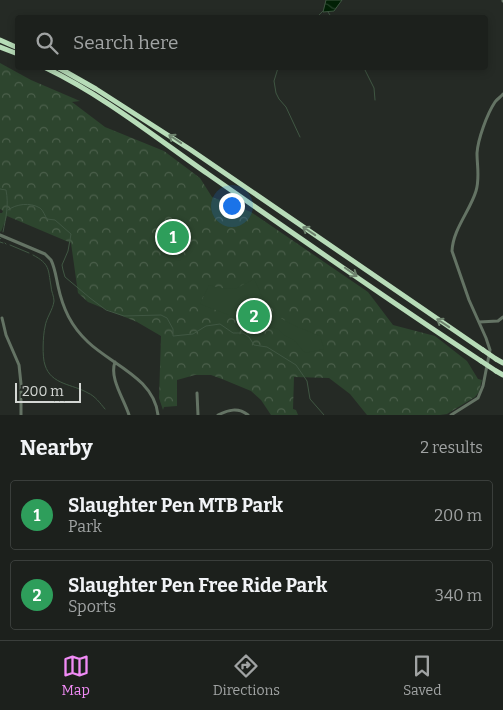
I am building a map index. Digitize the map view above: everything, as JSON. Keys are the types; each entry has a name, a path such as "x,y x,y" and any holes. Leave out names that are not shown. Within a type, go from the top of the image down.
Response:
{"highway":[{"path":"0,40 15,47"},
{"path":"0,47 15,53"},
{"path":"50,70 124,114 215,179 503,375"},
{"path":"63,70 96,88 176,140 503,363"}],"street":[{"path":"451,415 478,398 483,386 490,350 469,300 452,251 452,246 462,219 477,189 477,153 482,132 494,103 503,94"},
{"path":"0,235 49,257 53,264 63,307 72,325 90,344 144,385 152,396 158,415"},
{"path":"479,322 498,321 503,317"},
{"path":"2,318 6,335 19,365 21,415"},
{"path":"115,362 114,376 129,415"},
{"path":"197,393 198,415"},
{"path":"218,415 231,410 238,410 248,415"}],"green space":[{"path":"0,63 31,80 80,101 72,102 105,127 164,151 200,178 212,197 251,212 368,292 393,325 435,336 467,361 478,379 482,380 479,392 475,397 447,414 367,415 350,394 329,378 294,377 293,409 296,410 298,415 271,415 261,400 251,391 211,375 195,375 177,380 177,406 164,407 163,410 159,398 161,336 137,322 88,302 78,293 71,243 7,216 0,231 0,213 3,211 0,209"},
{"path":"254,279 263,299 276,315 320,336 324,349 305,353 294,340 284,335 278,329 249,318 231,318 229,315 200,304 209,285 235,289"}],"water":[{"path":"326,0 342,0 334,11 323,12"}],"waterway":[{"path":"319,15 323,11"},
{"path":"277,70 274,81 276,93 286,107 300,137"},
{"path":"365,70 374,88 375,100"},
{"path":"0,189 6,190 7,195 7,211 3,232"},
{"path":"8,210 23,204 36,206 41,209 47,219 55,220 71,234 68,251 62,265 65,277 106,310 124,316 161,315 167,318 173,329 173,336 193,334 206,326 220,324 233,333 243,333 249,337 254,345 267,347 296,365 307,381 310,399 324,415"},
{"path":"10,245 29,253"},
{"path":"33,255 43,261 47,267 54,299 46,324 43,346 43,357 48,372 57,380 91,394 105,409"}],"place":[{"name":"Slaughter Pen MTB Park","path":"173,237"},
{"name":"Slaughter Pen Free Ride Park","path":"254,316"}]}
